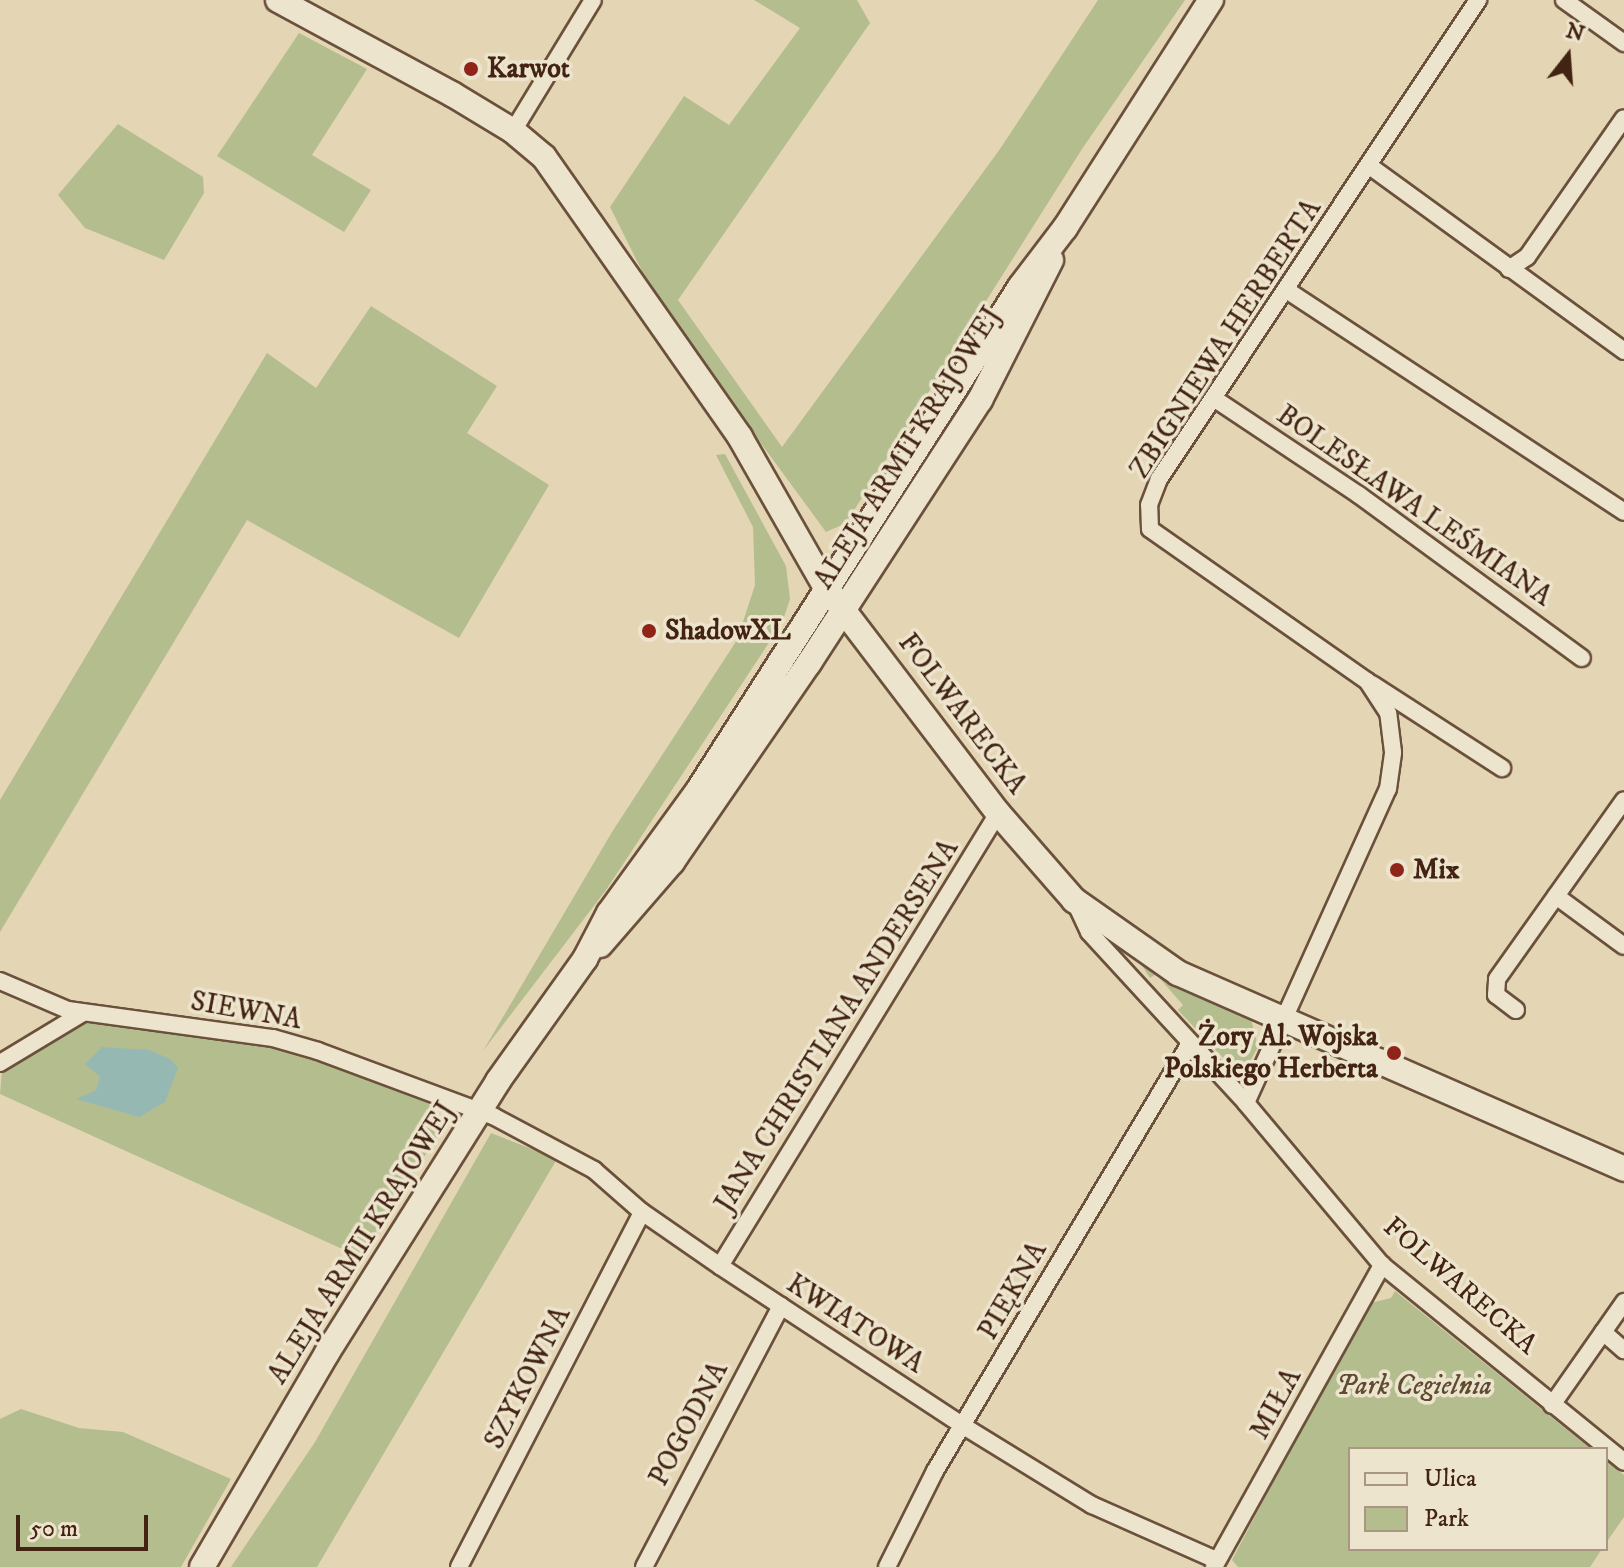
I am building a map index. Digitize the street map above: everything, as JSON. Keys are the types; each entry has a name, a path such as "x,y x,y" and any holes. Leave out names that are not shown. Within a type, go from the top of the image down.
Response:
{"main road":[{"name":"FOLWARECKA","path":"278,0 513,131 574,195 645,307 723,411 836,599 998,813 1074,900"},
{"name":"ALEJA ARMII KRAJOWEJ","path":"202,1567 334,1341 478,1112 585,959 623,923 672,862 836,599 1020,287 1065,228 1211,0"},
{"path":"1074,900 1141,951 1282,1018 1624,1169"}],"street":[{"path":"513,131 593,0"},
{"name":"ZBIGNIEWA HERBERTA","path":"1478,0 1371,167 1159,479 1149,505 1150,529 1367,681 1502,768"},
{"path":"1564,0 1624,43"},
{"path":"1509,269 1527,257 1624,118"},
{"path":"1371,167 1624,351"},
{"path":"1288,291 1624,512"},
{"name":"BOLESŁAWA LEŚMIANA","path":"1215,399 1359,495 1582,658"},
{"name":"ZBIGNIEWA HERBERTA","path":"1246,1103 1388,789 1393,752 1388,713 1367,681"},
{"path":"1516,1010 1496,995 1497,979 1624,800"},
{"name":"JANA CHRISTIANA ANDERSENA","path":"720,1266 998,813"},
{"path":"1556,896 1624,946"},
{"name":"FOLWARECKA","path":"1074,900 1089,932 1246,1103 1382,1265 1605,1447"},
{"path":"1110,955 1141,951"},
{"name":"SIEWNA","path":"0,981 83,1013 273,1038 413,1082 478,1112"},
{"path":"0,1063 83,1013"},
{"name":"PIĘKNA","path":"887,1567 935,1471 965,1427 1175,1062 1190,1044"},
{"name":"KWIATOWA","path":"478,1112 594,1170 642,1212 720,1266 965,1427 1092,1505 1215,1564"},
{"name":"SZYKOWNA","path":"459,1567 642,1212"},
{"name":"MIŁA","path":"1215,1564 1382,1265"},
{"path":"1552,1405 1624,1302"},
{"name":"POGODNA","path":"644,1567 781,1306"},
{"path":"1603,1332 1624,1350"},
{"name":"FOLWARECKA","path":"1608,1449 1624,1462"}],"green space":[{"path":"754,0 857,0 870,23 678,300 782,447 1000,149 1098,0 1185,0 1082,149 846,523 826,532 658,303 610,207 684,96 729,125 800,28"},
{"path":"299,33 367,69 312,155 371,190 344,232 217,156"},
{"path":"118,124 203,177 204,193 164,260 85,228 58,195"},
{"path":"371,306 497,386 467,433 549,485 459,638 247,520 0,932 0,800 267,353 316,388"},
{"path":"725,454 786,566 790,599 782,623 606,890 483,1051 612,832 737,640 755,585 753,527 716,455"},
{"path":"1139,961 1251,1019 1258,1047 1241,1077 1178,1010 1183,1005 1156,974 1150,978"},
{"path":"85,1021 276,1047 423,1094 440,1122 438,1135 360,1257 0,1094 2,1070"},
{"path":"491,1133 557,1159 317,1567 231,1567 315,1442"},
{"name":"Park Cegielnia","path":"1395,1291 1589,1447 1348,1447 1348,1551 1601,1551 1590,1567 1238,1567 1232,1560 1367,1304 1391,1298"},
{"path":"21,1409 79,1428 123,1432 231,1479 181,1567 0,1567 0,1419"},
{"path":"1608,1463 1624,1475 1624,1517 1608,1540"}],"water":[{"path":"102,1047 149,1050 170,1059 178,1068 165,1102 139,1117 76,1099 96,1090 100,1077 85,1064"}],"place":[{"name":"Karwot","path":"471,69"},
{"name":"ShadowXL","path":"649,631"},
{"name":"Mix","path":"1397,870"},
{"name":"Żory Al. Wojska Polskiego Herberta","path":"1394,1053"}]}
